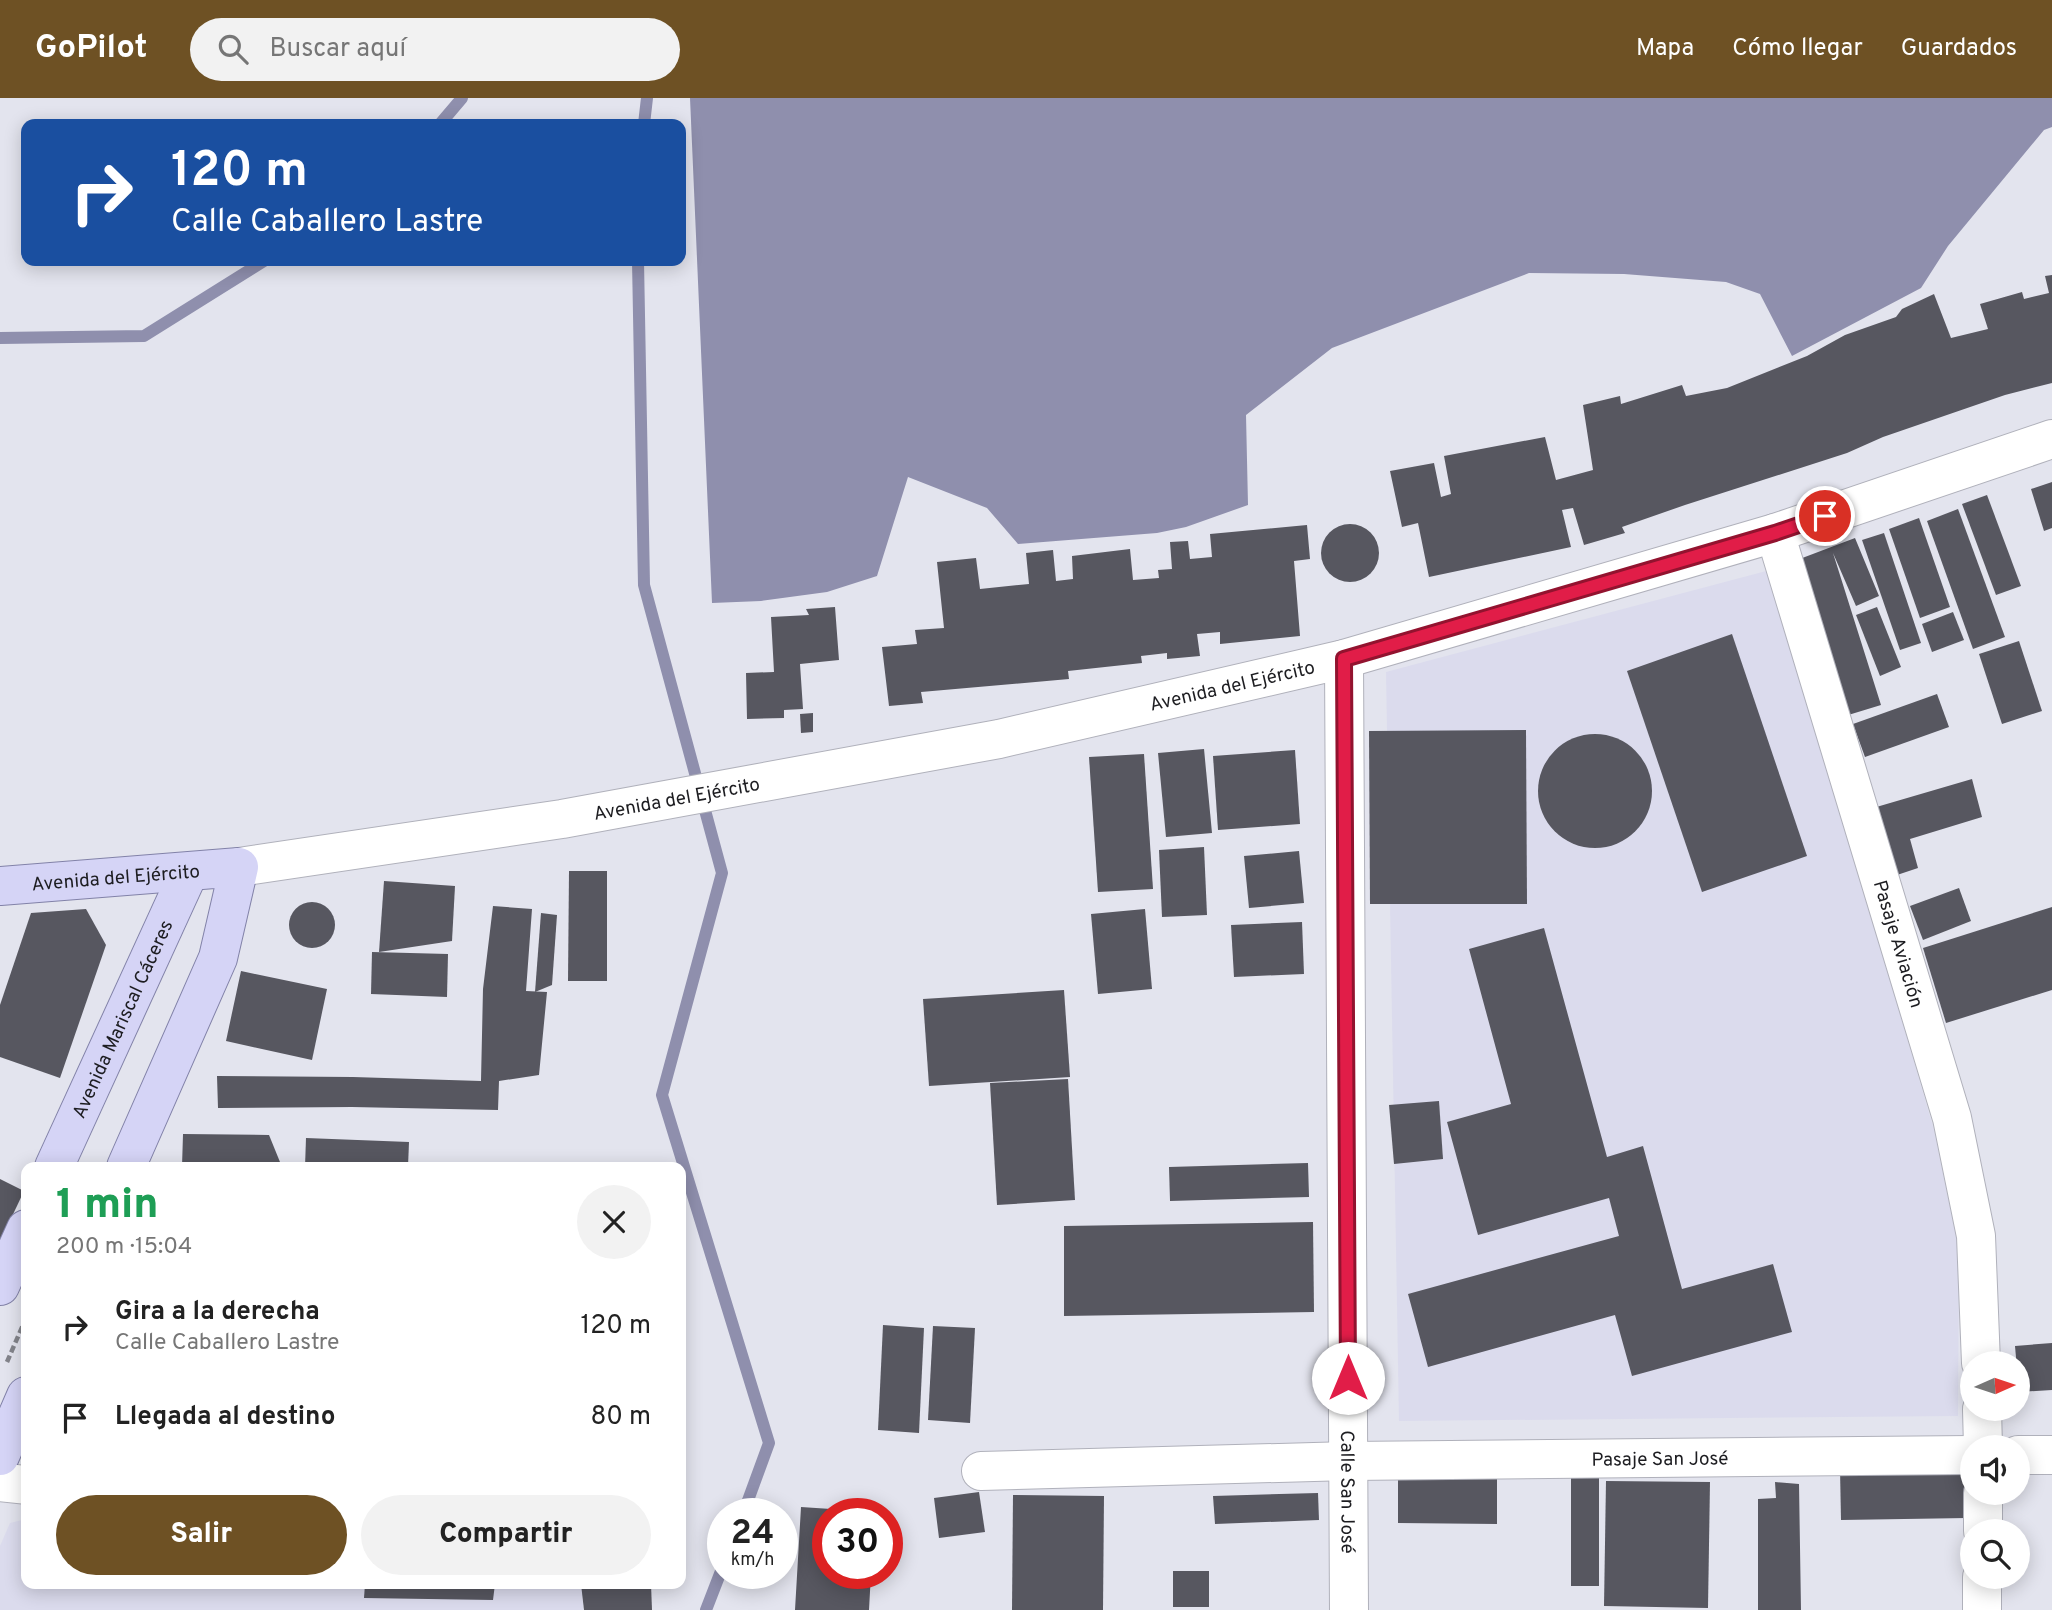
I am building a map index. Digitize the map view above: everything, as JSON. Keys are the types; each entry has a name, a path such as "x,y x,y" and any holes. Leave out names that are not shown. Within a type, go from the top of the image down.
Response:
{"main road":[{"name":"Avenida del Ejército","path":"0,886 239,867"},
{"path":"128,1162 218,958 239,867"},
{"name":"Avenida Mariscal Cáceres","path":"56,1162 189,872"},
{"path":"0,1286 21,1240"},
{"path":"0,1456 16,1381"}],"street":[{"name":"Avenida del Ejército","path":"239,867 562,819 999,739 1344,659 1775,533 2052,439"},
{"name":"Pasaje Aviación","path":"1775,533 1952,1118 1976,1236 1981,1351"},
{"name":"Calle San José","path":"1344,659 1349,1610"},
{"name":"Pasaje San José","path":"981,1471 1349,1461 1960,1455"},
{"path":"2030,1455 2052,1455"},
{"path":"0,1482 21,1484"},
{"path":"1982,1589 1982,1610"}],"path":[{"path":"16,1381 21,1350"}],"shaded area":[{"path":"1770,570 1934,1130 1959,1251 1958,1416 1399,1421 1386,672"},
{"path":"21,1520 21,1589 582,1589 583,1610 0,1610 0,1546 10,1523"}],"water":[{"path":"690,98 2052,98 2052,127 2044,130 1948,246 1921,288 1792,356 1760,294 1726,282 1624,274 1529,273 1332,348 1246,415 1248,505 1186,527 1157,533 1018,544 987,508 908,477 877,576 827,592 761,601 712,603"}],"building":[{"path":"2052,275 2052,383 2005,395 1883,437 1847,453 1685,505 1622,527 1625,533 1584,545 1573,508 1562,510 1571,547 1429,577 1418,523 1402,527 1390,471 1434,463 1441,497 1451,494 1444,456 1545,437 1556,480 1593,470 1583,405 1620,396 1621,404 1682,385 1686,396 1727,388 1807,356 1845,335 1896,317 1902,309 1934,294 1951,338 1988,329 1980,304 2022,292 2024,299 2049,293 2045,276"},
{"path":"2052,482 2052,528 2044,531 2031,489"},
{"path":"1987,495 2021,586 1996,595 1962,504"},
{"path":"1958,509 2005,637 1973,649 1927,521"},
{"path":"1919,518 1950,607 1920,618 1889,529"},
{"path":"1350,524 1361,526 1374,537 1379,553 1377,564 1366,577 1350,582 1339,580 1326,569 1321,553 1323,542 1334,529"},
{"path":"1307,525 1310,559 1294,561 1300,636 1220,644 1220,632 1197,634 1200,656 1167,659 1167,653 1141,656 1142,663 1068,671 1069,679 921,692 923,703 889,706 882,647 917,644 915,630 944,628 937,562 976,558 980,589 1029,584 1026,553 1053,550 1056,581 1073,579 1072,556 1130,549 1133,580 1159,578 1158,570 1172,569 1170,542 1188,541 1190,559 1212,557 1210,534"},
{"path":"1884,533 1921,643 1900,650 1862,540"},
{"path":"1855,538 1879,596 1856,606 1833,553 1881,705 1845,716 1797,560"},
{"path":"835,607 839,660 800,664 803,709 784,710 784,718 747,719 746,673 774,672 771,617 809,615 806,609"},
{"path":"1877,607 1901,667 1880,676 1856,615"},
{"path":"1953,612 1964,640 1932,652 1922,624"},
{"path":"1732,634 1807,856 1702,892 1627,671"},
{"path":"2019,641 2042,711 2002,724 1979,654"},
{"path":"1937,694 1949,727 1865,757 1853,724"},
{"path":"813,713 813,732 801,733 800,714"},
{"path":"1526,730 1527,904 1370,904 1369,731"},
{"path":"1595,734 1617,739 1635,751 1647,769 1652,791 1647,813 1635,831 1617,843 1595,848 1573,843 1555,831 1543,813 1538,791 1543,769 1555,751 1573,739"},
{"path":"1204,749 1212,833 1166,837 1158,753"},
{"path":"1295,750 1300,824 1218,830 1213,756"},
{"path":"1144,754 1153,889 1098,892 1089,757"},
{"path":"1972,779 1982,817 1910,839 1918,868 1894,876 1873,808"},
{"path":"1204,847 1207,915 1162,917 1159,850"},
{"path":"1299,851 1304,903 1249,908 1244,856"},
{"path":"569,871 607,871 607,981 568,981"},
{"path":"384,881 455,886 452,941 379,952"},
{"path":"1959,888 1971,921 1923,940 1910,906"},
{"path":"312,902 328,909 335,925 328,941 312,948 296,941 289,925 296,909"},
{"path":"493,906 532,909 526,991 547,992 539,1075 499,1081 498,1110 218,1108 217,1076 481,1081 483,989"},
{"path":"2052,907 2052,990 1946,1023 1923,948"},
{"path":"86,909 106,945 60,1078 0,1057 0,1005 31,913"},
{"path":"1145,909 1152,989 1098,994 1091,914"},
{"path":"541,913 557,915 552,985 535,992"},
{"path":"1302,922 1304,974 1234,977 1231,925"},
{"path":"1544,928 1607,1157 1643,1146 1682,1289 1773,1264 1792,1332 1632,1376 1615,1315 1428,1367 1408,1294 1619,1236 1609,1198 1478,1235 1447,1122 1511,1104 1469,949"},
{"path":"372,952 448,954 447,997 371,994"},
{"path":"241,971 327,989 312,1060 226,1041"},
{"path":"1064,990 1070,1077 929,1086 923,999"},
{"path":"1068,1079 1075,1200 997,1205 990,1083"},
{"path":"1439,1101 1443,1159 1394,1164 1389,1105"},
{"path":"183,1134 269,1135 280,1162 182,1162"},
{"path":"306,1138 409,1142 408,1162 305,1162"},
{"path":"1308,1163 1309,1197 1170,1201 1169,1167"},
{"path":"0,1179 21,1190 21,1197 0,1242"},
{"path":"1313,1222 1314,1312 1064,1316 1064,1226"},
{"path":"883,1325 924,1328 919,1433 878,1430"},
{"path":"933,1326 975,1328 970,1423 928,1420"},
{"path":"2052,1343 2052,1390 2030,1391 2030,1351 2015,1351 2015,1346"},
{"path":"1960,1467 1960,1505 1967,1505 1967,1518 1841,1520 1840,1469"},
{"path":"1398,1475 1497,1476 1497,1524 1398,1523"},
{"path":"1571,1477 1599,1477 1599,1586 1571,1586"},
{"path":"1606,1481 1710,1482 1708,1608 1604,1606"},
{"path":"1775,1482 1799,1484 1801,1610 1758,1610 1758,1499 1776,1498"},
{"path":"979,1492 985,1532 939,1538 934,1498"},
{"path":"1318,1493 1319,1520 1215,1524 1213,1496"},
{"path":"1013,1495 1104,1496 1103,1610 1012,1610"},
{"path":"801,1507 812,1508 812,1589 870,1589 869,1610 795,1610"},
{"path":"1173,1571 1209,1571 1209,1607 1173,1607"},
{"path":"365,1589 494,1589 493,1600 364,1598"},
{"path":"582,1589 651,1589 652,1610 584,1610"}],"waterway":[{"path":"444,119 462,98"},
{"path":"645,119 647,98"},
{"path":"0,338 144,336 256,266"},
{"path":"638,266 644,585 722,873 662,1095 683,1162"},
{"path":"686,1173 769,1443 749,1498"},
{"path":"706,1610 714,1589"}],"route":[{"path":"1348,1378 1344,659 1825,516"}]}
